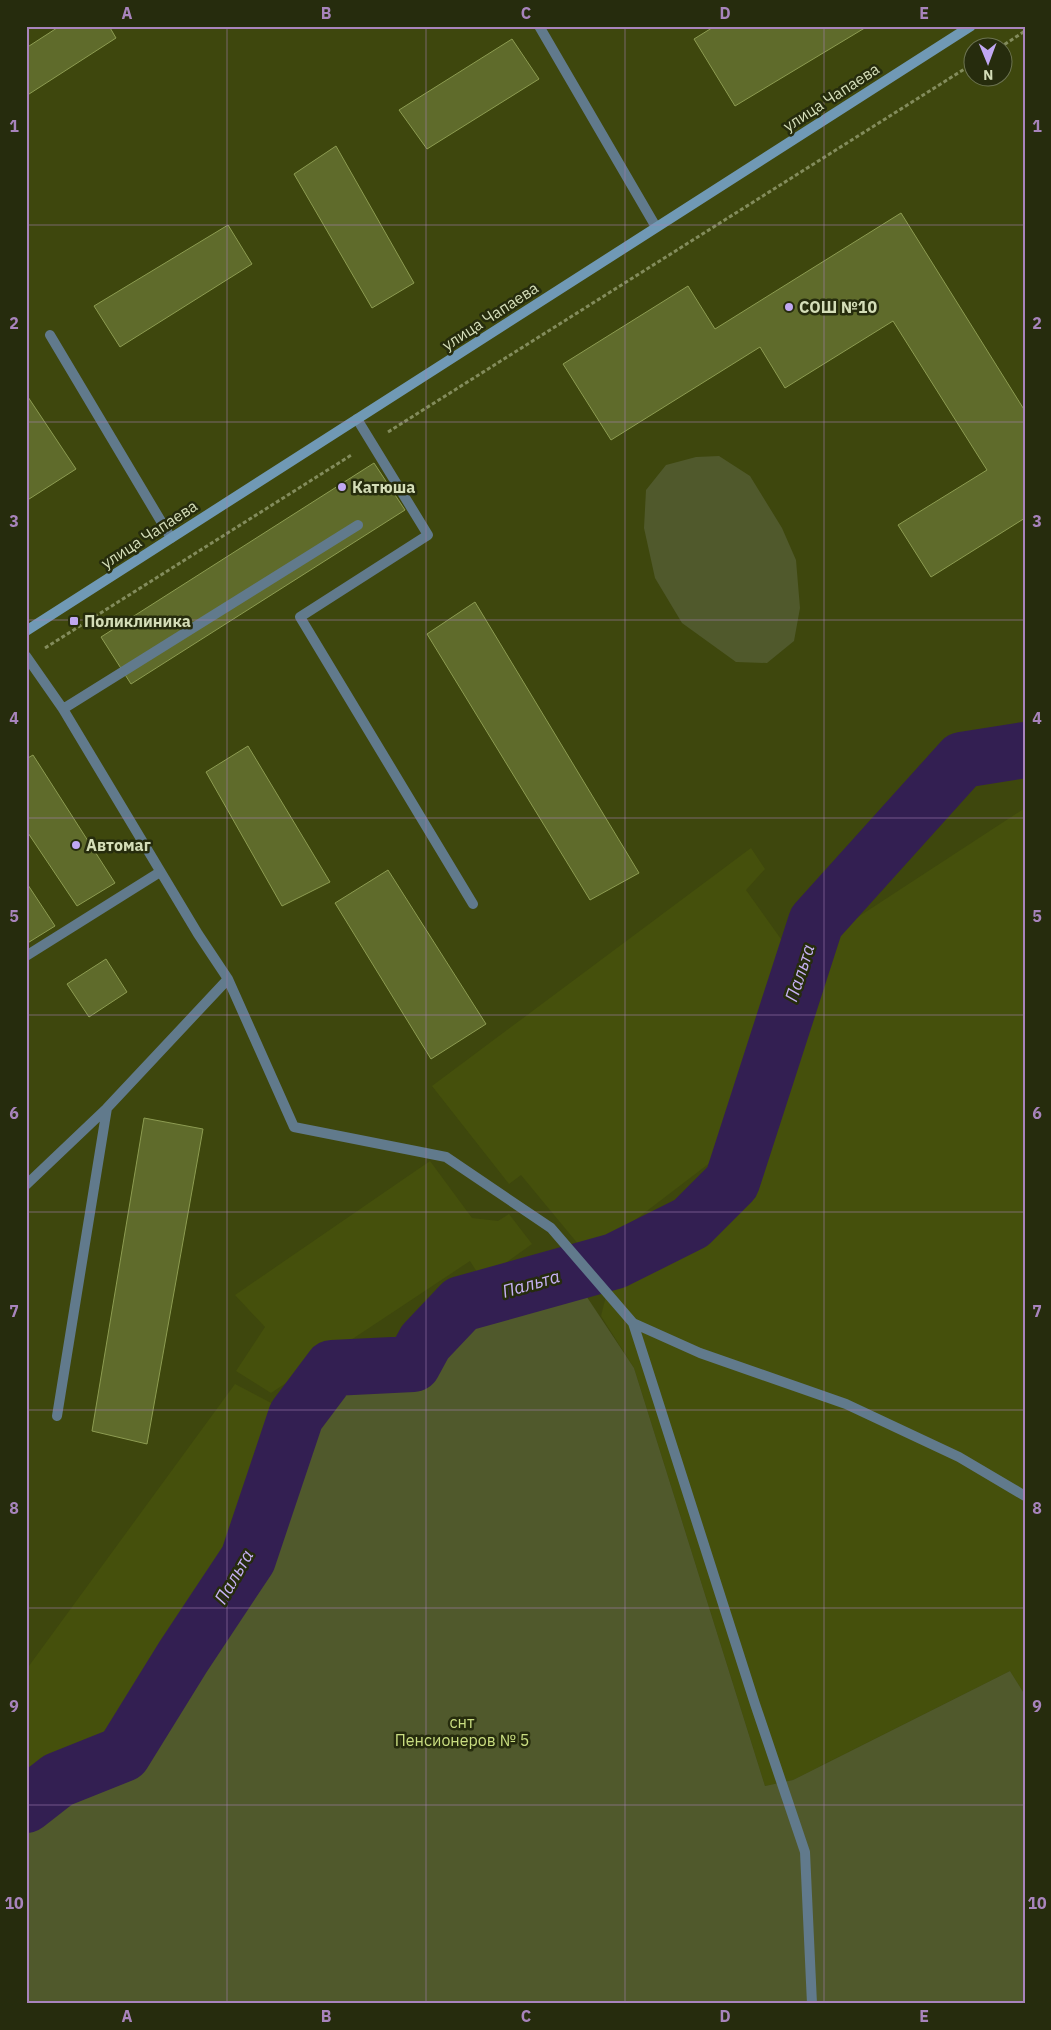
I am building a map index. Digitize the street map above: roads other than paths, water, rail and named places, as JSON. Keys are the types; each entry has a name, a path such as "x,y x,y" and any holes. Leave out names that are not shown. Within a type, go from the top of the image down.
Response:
{"street":[{"name":"улица Чапаева","path":"26,631 971,26"}],"lane":[{"path":"539,26 656,227"},
{"path":"50,334 170,538"},
{"path":"357,419 428,535 300,616 473,904"},
{"path":"64,709 358,524"},
{"path":"27,657 64,709 160,872 228,980 294,1128 446,1156 551,1228 610,1294 633,1323 755,1704 805,1852 812,2004"},
{"path":"26,956 160,872"},
{"path":"26,1185 107,1108 228,980"},
{"path":"56,1416 107,1108"},
{"path":"633,1323 700,1353 846,1404 959,1457 1025,1496"}],"waterway":[{"name":"Пальта","path":"26,1805 58,1780 123,1754 183,1657 248,1559 296,1416 332,1368 413,1364 425,1342 461,1304 615,1261 691,1223 732,1182 816,922 962,760 1025,750"}],"place":[{"name":"СОШ №10","path":"789,307"},
{"name":"Катюша","path":"342,487"},
{"name":"Поликлиника","path":"74,621"},
{"name":"Автомаг","path":"76,845"}],"park label":[{"name":"снт Пенсионеров № 5","path":"462,1731"}]}
